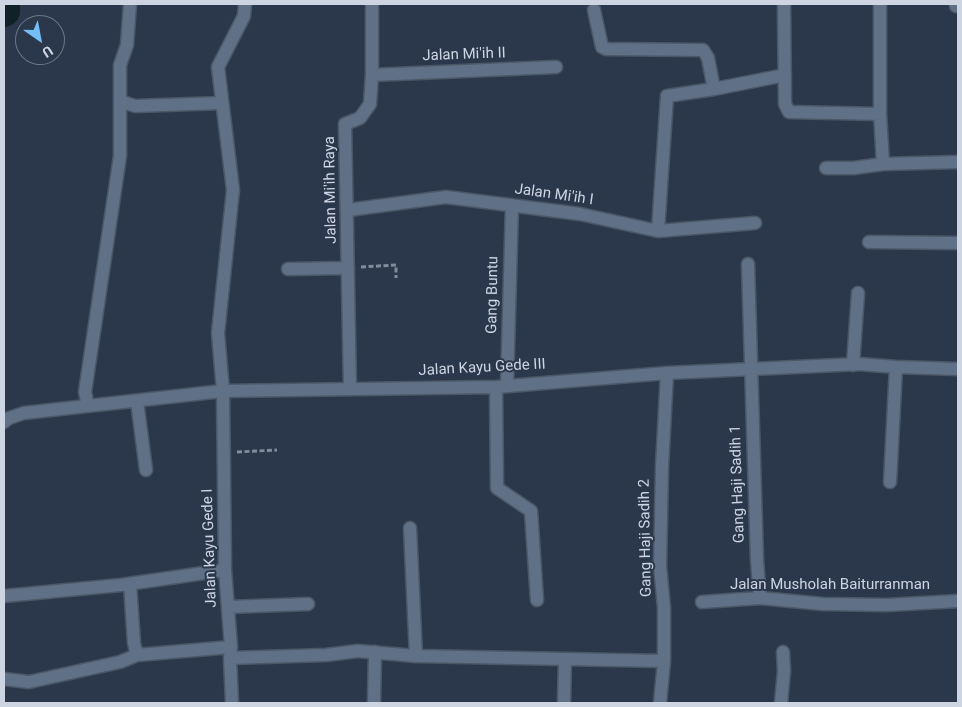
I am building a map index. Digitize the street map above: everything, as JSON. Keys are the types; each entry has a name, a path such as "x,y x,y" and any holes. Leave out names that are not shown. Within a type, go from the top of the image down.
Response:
{"street":[{"path":"88,406 85,392 120,156 120,65 127,45 130,4"},
{"name":"Jalan Kayu Gede I","path":"232,703 225,570 223,391 218,333 233,190 218,67 244,16 245,4"},
{"name":"Jalan Mi'ih Raya","path":"350,389 345,124 360,118 370,104 372,4"},
{"path":"784,4 785,104 789,112 880,114"},
{"path":"880,4 880,114 883,164"},
{"path":"594,10 602,47 606,49 703,50 708,58 714,89"},
{"name":"Jalan Mi'ih II","path":"372,75 556,67"},
{"path":"658,231 667,96 786,75"},
{"path":"120,101 134,106 222,103"},
{"path":"826,168 958,162"},
{"name":"Jalan Mi'ih I","path":"348,210 446,197 580,214 658,231 755,223"},
{"name":"Gang Buntu","path":"512,205 497,488 531,511 537,600"},
{"path":"870,242 958,243"},
{"name":"Gang Haji Sadih 1","path":"748,264 756,560 760,598"},
{"path":"288,269 348,268"},
{"path":"852,364 858,293"},
{"name":"Jalan Kayu Gede III","path":"6,420 24,413 223,391 502,386 667,373 852,364 896,368 958,369"},
{"path":"890,482 896,368"},
{"name":"Gang Haji Sadih 2","path":"660,703 664,661 664,608 660,566 662,466 667,373"},
{"path":"137,401 146,470"},
{"path":"410,528 416,656"},
{"path":"4,596 130,584 225,570"},
{"path":"130,584 134,643 137,655"},
{"name":"Jalan Musholah Baiturranman","path":"702,602 760,598 822,604 888,605 958,601"},
{"path":"228,607 308,604"},
{"path":"4,679 29,682 120,662 137,655 230,652 326,655 358,651 416,656 664,661"},
{"path":"374,703 375,652"},
{"path":"781,703 784,671 783,652"},
{"path":"564,703 566,659"}],"path":[{"path":"348,268 396,265 396,278"},
{"path":"224,454 277,450"}],"waterway":[{"path":"4,4 4,11"}]}
